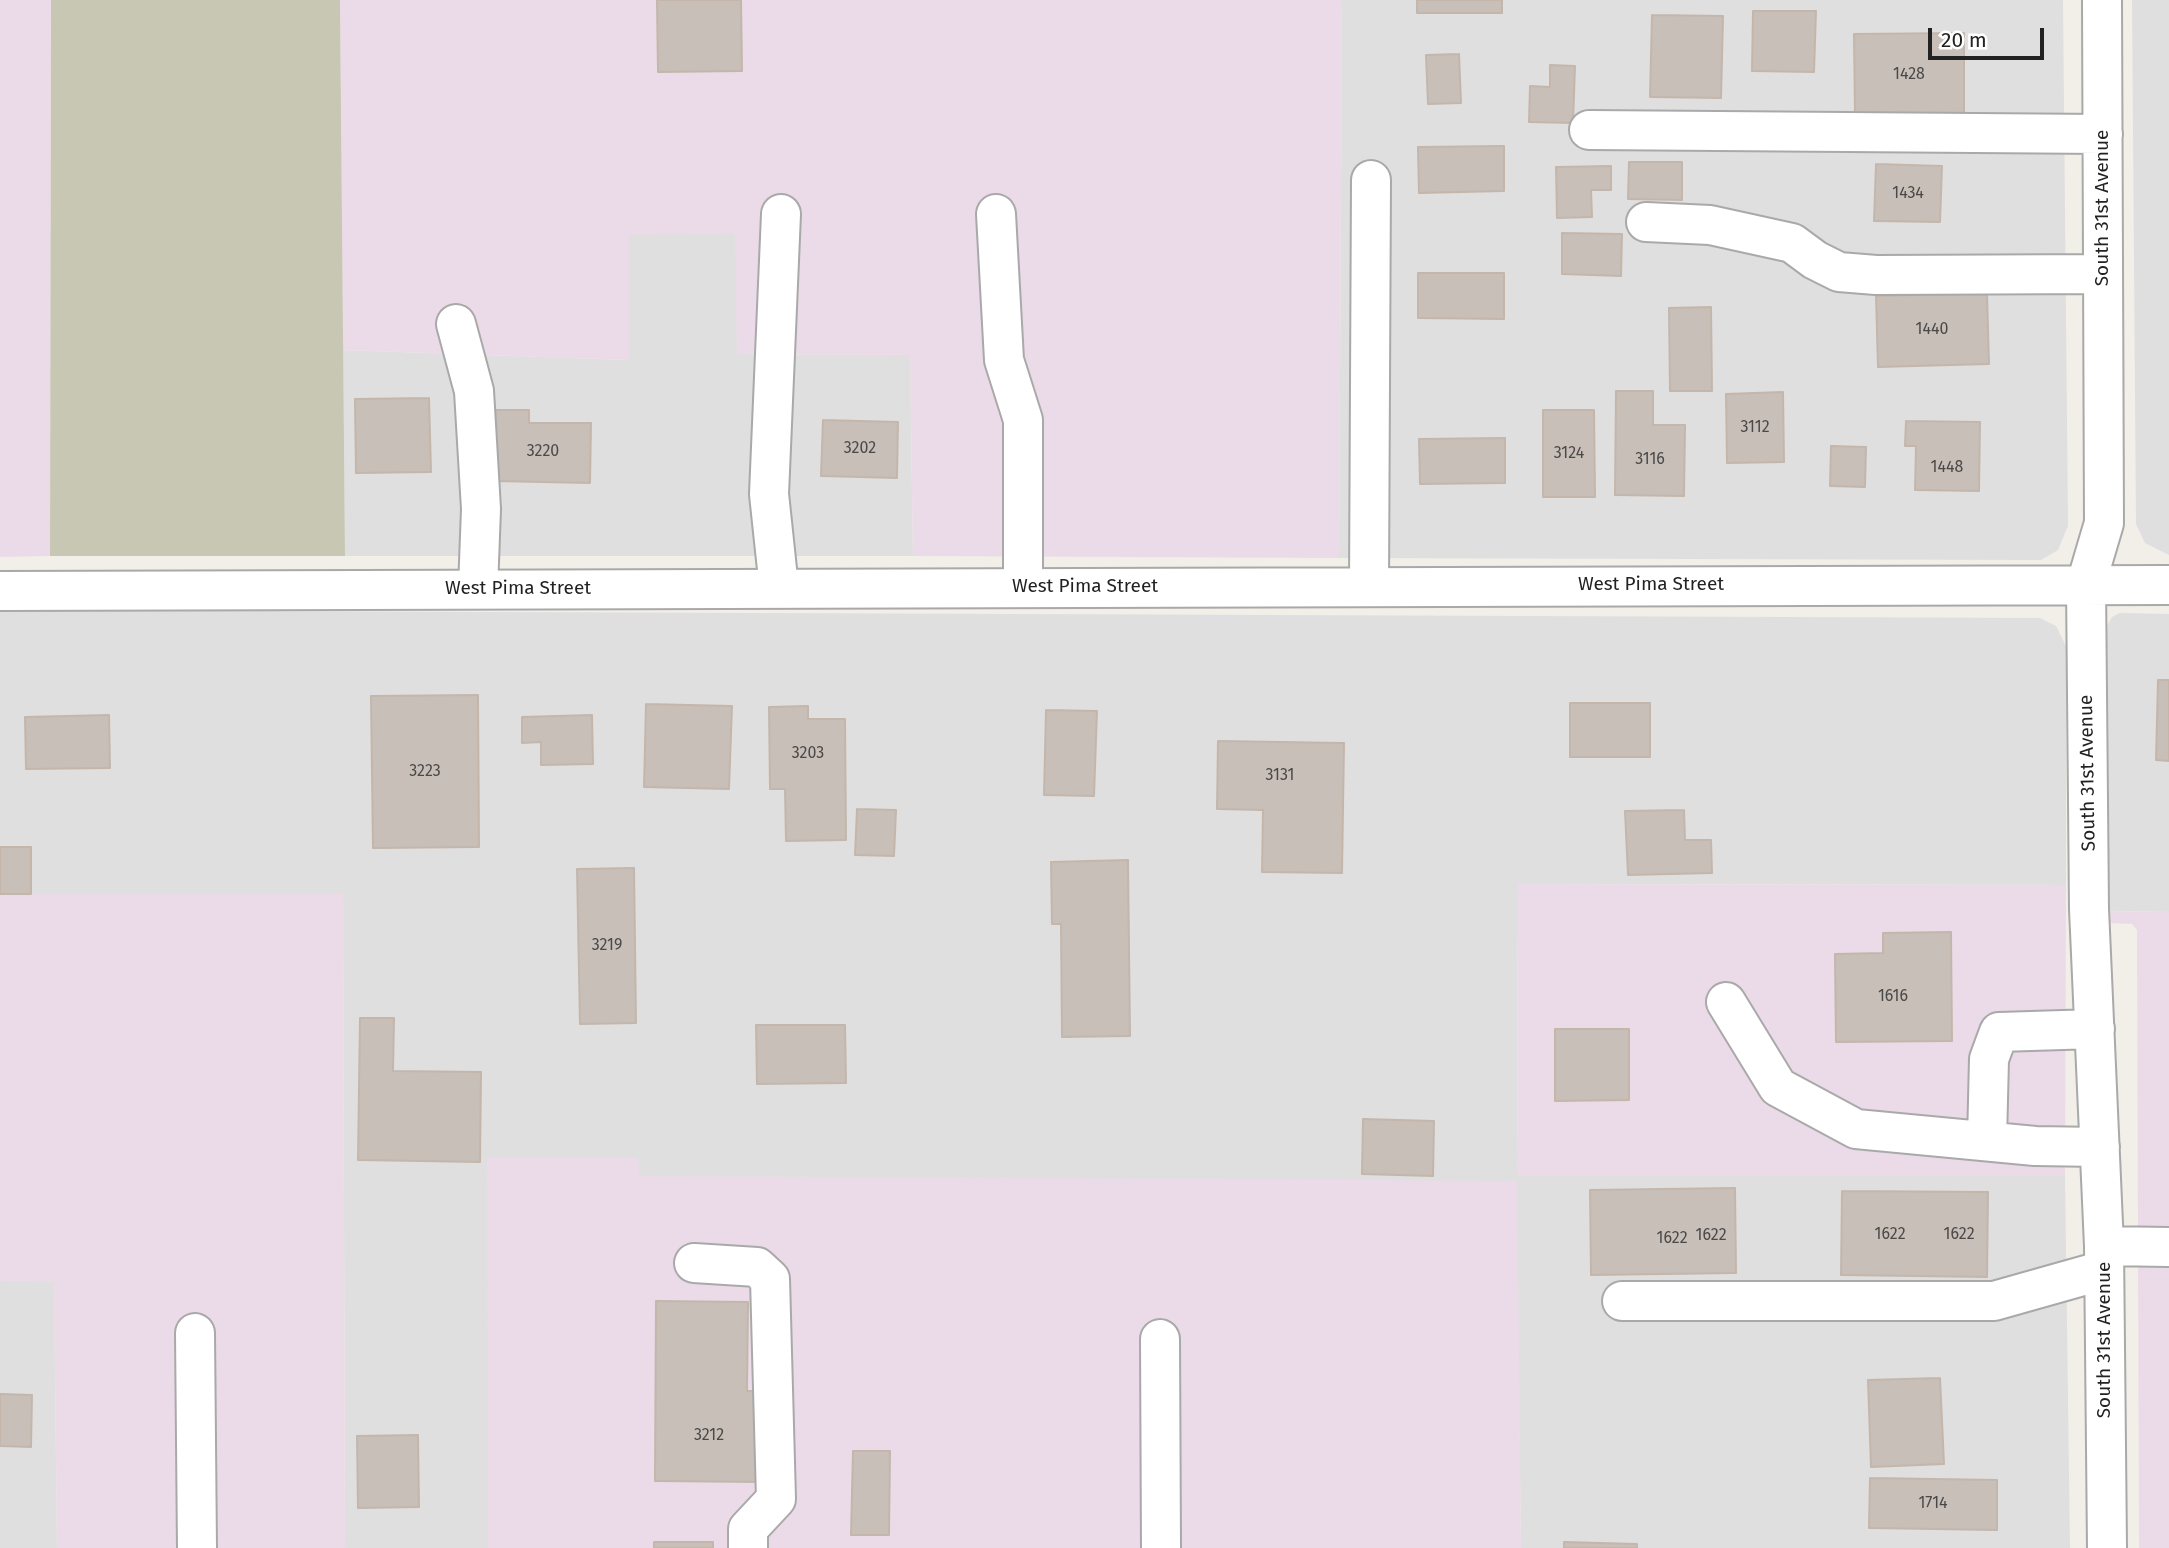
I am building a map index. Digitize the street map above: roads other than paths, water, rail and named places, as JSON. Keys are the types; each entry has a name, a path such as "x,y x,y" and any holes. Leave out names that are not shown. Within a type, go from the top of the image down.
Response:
{"street":[{"name":"South 31st Avenue","path":"2102,0 2104,523 2086,584 2089,909 2104,1258 2107,1548"},
{"path":"1589,130 2103,134"},
{"path":"1369,586 1371,180"},
{"path":"779,588 769,494 781,215"},
{"path":"996,215 1004,360 1023,420 1023,588"},
{"path":"1646,222 1710,225 1792,243 1815,260 1839,272 1876,275 2103,274"},
{"path":"456,324 474,391 481,509 478,589"},
{"name":"West Pima Street","path":"0,591 2169,585"},
{"path":"1726,1002 1778,1087 1856,1129 1987,1141 2100,1147"},
{"path":"1987,1141 1989,1059 1999,1032 2095,1028"},
{"path":"1622,1301 1994,1301 2104,1258 2169,1247"},
{"path":"694,1263 757,1267 770,1279 776,1499 748,1529 748,1548"},
{"path":"195,1333 197,1548"},
{"path":"1160,1339 1161,1548"}]}
